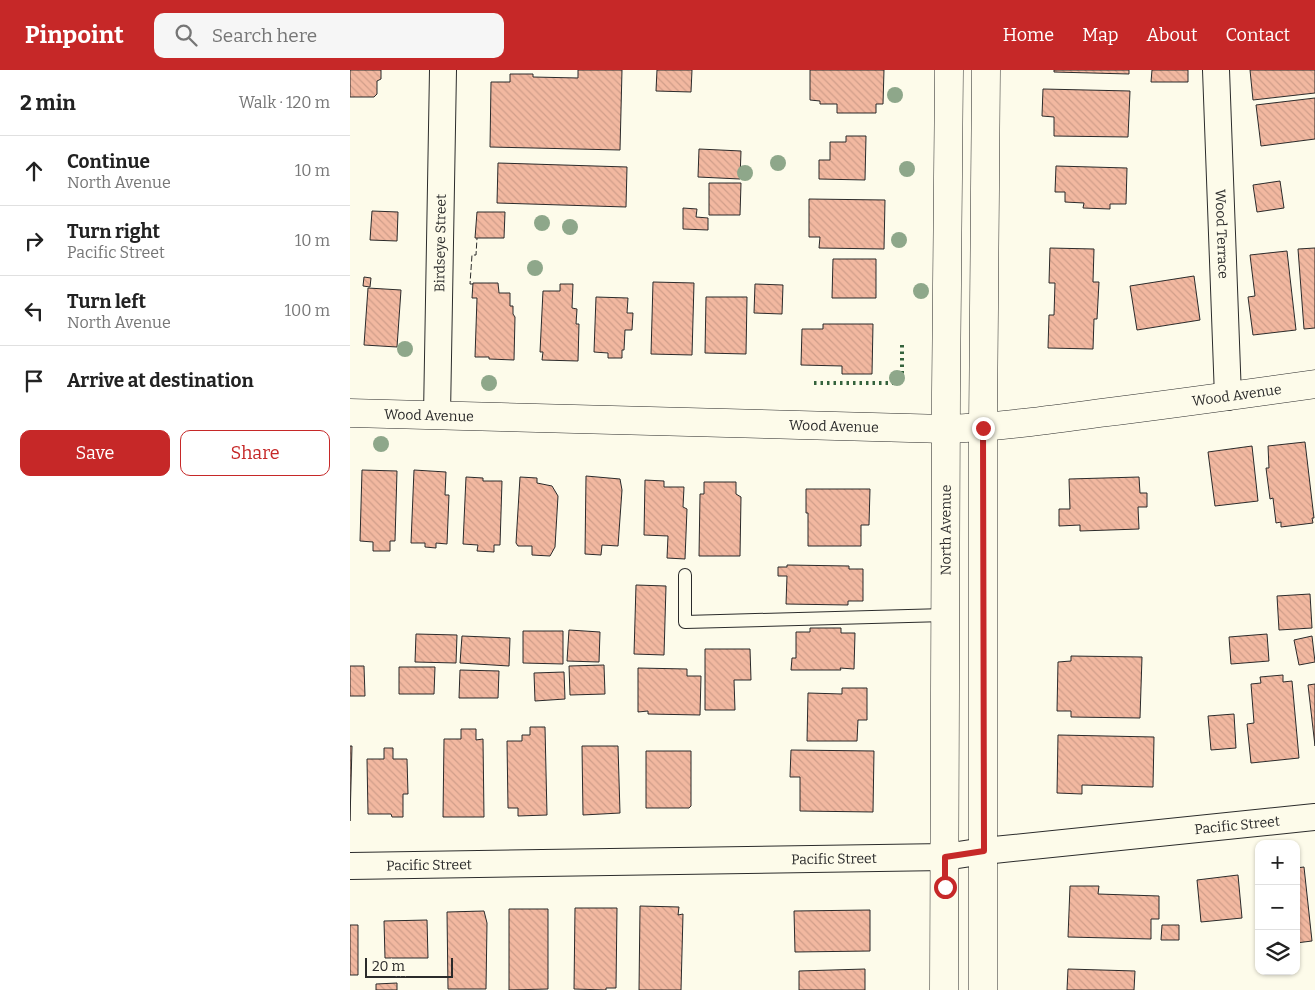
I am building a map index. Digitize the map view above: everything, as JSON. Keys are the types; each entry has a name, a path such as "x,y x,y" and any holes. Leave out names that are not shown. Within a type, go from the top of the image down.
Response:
{"main road":[{"name":"North Avenue","path":"944,990 949,70"},
{"path":"983,990 983,428 986,70"},
{"name":"Wood Avenue","path":"350,413 946,429 983,428 1315,384"}],"street":[{"name":"Birdseye Street","path":"436,415 443,70"},
{"name":"Wood Terrace","path":"1216,70 1228,397"},
{"name":"Pacific Street","path":"350,866 945,857 984,851 1315,817"}],"lane":[{"path":"685,575 685,622 946,615"}],"building":[{"path":"350,70 381,70 381,79 377,81 377,94 374,97 350,97"},
{"path":"578,70 622,70 620,150 490,147 491,82 510,82 510,74 533,74 533,77 578,78"},
{"path":"657,70 692,70 691,92 656,91"},
{"path":"810,70 884,70 883,104 876,104 876,113 837,113 837,104 820,104 820,101 810,100"},
{"path":"1054,70 1129,70 1129,74 1054,72"},
{"path":"1152,70 1188,70 1188,82 1151,82"},
{"path":"1250,70 1315,70 1315,93 1253,100"},
{"path":"1043,89 1130,91 1128,137 1054,136 1054,117 1042,116"},
{"path":"1315,98 1315,139 1261,146 1256,105"},
{"path":"846,136 866,136 865,180 819,179 819,160 830,160 830,142 846,142"},
{"path":"699,149 741,151 740,179 698,177"},
{"path":"498,163 627,167 626,207 497,203"},
{"path":"1056,166 1127,168 1126,204 1110,204 1110,209 1083,208 1084,203 1065,202 1065,192 1055,192"},
{"path":"1280,181 1284,208 1257,212 1253,185"},
{"path":"709,183 741,183 740,215 709,215"},
{"path":"809,199 885,200 884,249 819,248 820,237 809,237"},
{"path":"683,208 697,209 696,217 708,218 708,230 683,229"},
{"path":"372,211 398,212 397,241 370,240"},
{"path":"477,212 505,212 504,238 475,238"},
{"path":"1050,248 1094,249 1093,282 1099,282 1097,319 1094,319 1093,349 1048,348 1049,315 1054,315 1055,283 1049,283"},
{"path":"1315,248 1315,328 1304,329 1298,249"},
{"path":"1287,251 1296,330 1253,335 1248,297 1255,296 1250,255"},
{"path":"833,259 876,259 876,298 832,298"},
{"path":"1194,276 1200,320 1137,330 1130,286"},
{"path":"364,277 371,278 370,287 363,286"},
{"path":"653,282 694,283 692,355 651,354"},
{"path":"473,283 498,283 499,293 510,293 510,306 513,306 515,317 514,360 475,357 477,298 472,298"},
{"path":"560,284 573,284 572,308 577,309 576,324 579,324 578,361 542,360 543,352 540,352 543,291 560,291"},
{"path":"755,284 783,285 782,314 754,313"},
{"path":"368,288 401,290 397,347 364,345"},
{"path":"596,297 628,298 627,313 633,313 632,330 625,330 622,358 608,358 608,353 594,352"},
{"path":"706,297 747,297 746,354 705,353"},
{"path":"823,324 873,324 872,374 842,374 842,366 801,365 802,329 823,329"},
{"path":"1305,442 1313,523 1281,527 1281,522 1276,523 1273,498 1270,499 1266,468 1269,468 1268,446"},
{"path":"1252,446 1258,501 1215,506 1208,452"},
{"path":"362,470 397,471 395,541 390,541 390,551 373,551 373,542 360,541"},
{"path":"414,470 446,472 445,495 449,495 447,544 436,543 436,548 425,547 425,543 411,543"},
{"path":"586,476 620,479 622,490 618,546 602,545 601,555 585,554"},
{"path":"466,477 483,478 483,481 502,481 500,545 494,545 494,552 477,551 478,545 463,544"},
{"path":"520,477 537,478 537,483 552,486 558,496 555,547 550,556 532,555 532,546 518,546 516,543"},
{"path":"1139,477 1140,493 1147,493 1147,507 1138,507 1139,529 1080,531 1080,525 1059,526 1059,509 1070,509 1069,479"},
{"path":"645,480 664,481 664,487 684,487 683,507 687,509 685,559 667,558 668,536 644,535"},
{"path":"704,482 736,482 736,494 741,497 740,556 699,556 700,494 704,494"},
{"path":"806,489 870,489 869,525 861,525 861,546 808,546"},
{"path":"787,565 849,566 849,569 863,569 863,601 848,601 848,605 786,604 787,576 778,576 778,567 787,567"},
{"path":"636,585 666,586 664,655 634,654"},
{"path":"1310,594 1312,628 1279,630 1277,596"},
{"path":"810,628 841,628 841,633 855,633 854,669 791,670 792,658 796,658 796,632 810,632"},
{"path":"569,630 600,632 599,662 567,661"},
{"path":"523,631 563,631 563,664 523,663"},
{"path":"416,634 457,635 456,663 415,662"},
{"path":"1267,634 1269,661 1231,664 1229,637"},
{"path":"462,636 510,638 509,666 460,663"},
{"path":"1312,636 1315,662 1299,665 1294,640"},
{"path":"705,649 750,649 751,680 734,680 735,710 705,710"},
{"path":"1071,656 1142,657 1140,718 1071,717 1071,711 1057,711 1058,662 1071,661"},
{"path":"604,665 605,694 570,695 569,666"},
{"path":"350,666 364,666 365,696 350,696"},
{"path":"399,667 435,667 434,694 399,694"},
{"path":"638,668 687,669 687,676 701,676 700,715 648,714 648,711 638,712"},
{"path":"460,670 499,671 498,698 459,698"},
{"path":"564,672 565,699 535,701 534,673"},
{"path":"1283,675 1283,682 1292,681 1299,758 1251,763 1247,724 1254,723 1251,684 1261,683 1260,677"},
{"path":"1315,684 1315,746 1308,685"},
{"path":"842,688 867,688 867,720 858,720 857,741 807,741 808,693 842,694"},
{"path":"1234,714 1236,748 1211,750 1208,716"},
{"path":"530,727 545,727 547,815 518,816 518,808 508,808 507,741 522,741 522,735 530,735"},
{"path":"461,729 476,729 476,740 483,739 484,817 443,817 444,739 461,739"},
{"path":"1058,735 1154,737 1153,787 1082,785 1082,794 1057,793"},
{"path":"350,746 352,746 350,821"},
{"path":"582,746 618,746 620,813 583,815"},
{"path":"384,748 393,748 393,759 407,759 408,794 403,794 403,817 392,817 391,814 368,814 367,759 384,759"},
{"path":"791,750 874,751 873,812 800,811 800,777 790,777"},
{"path":"646,751 691,751 691,806 689,808 646,808"},
{"path":"1304,867 1312,941 1300,942 1300,885 1300,868"},
{"path":"1238,875 1242,918 1201,922 1197,880"},
{"path":"1070,886 1099,886 1098,894 1159,896 1159,919 1151,919 1151,939 1068,937"},
{"path":"640,906 679,907 678,915 683,914 681,990 639,990"},
{"path":"575,908 617,908 616,988 606,988 606,990 574,989"},
{"path":"509,909 548,909 548,989 509,990"},
{"path":"870,910 870,951 795,952 794,911"},
{"path":"484,911 487,923 486,989 448,989 447,912"},
{"path":"427,920 428,958 385,958 384,921"},
{"path":"350,925 358,925 358,975 350,975"},
{"path":"1162,925 1179,925 1179,940 1161,940"},
{"path":"865,969 865,990 799,990 799,971"},
{"path":"1068,969 1135,971 1134,990 1067,990"},
{"path":"397,983 397,990 376,990 376,984"}],"hedge":[{"path":"814,383 902,383 902,343"}],"fence":[{"path":"473,284 470,284 472,255 476,255 477,238"}],"route":[{"path":"945,887 945,857 984,851 983,428"}]}
